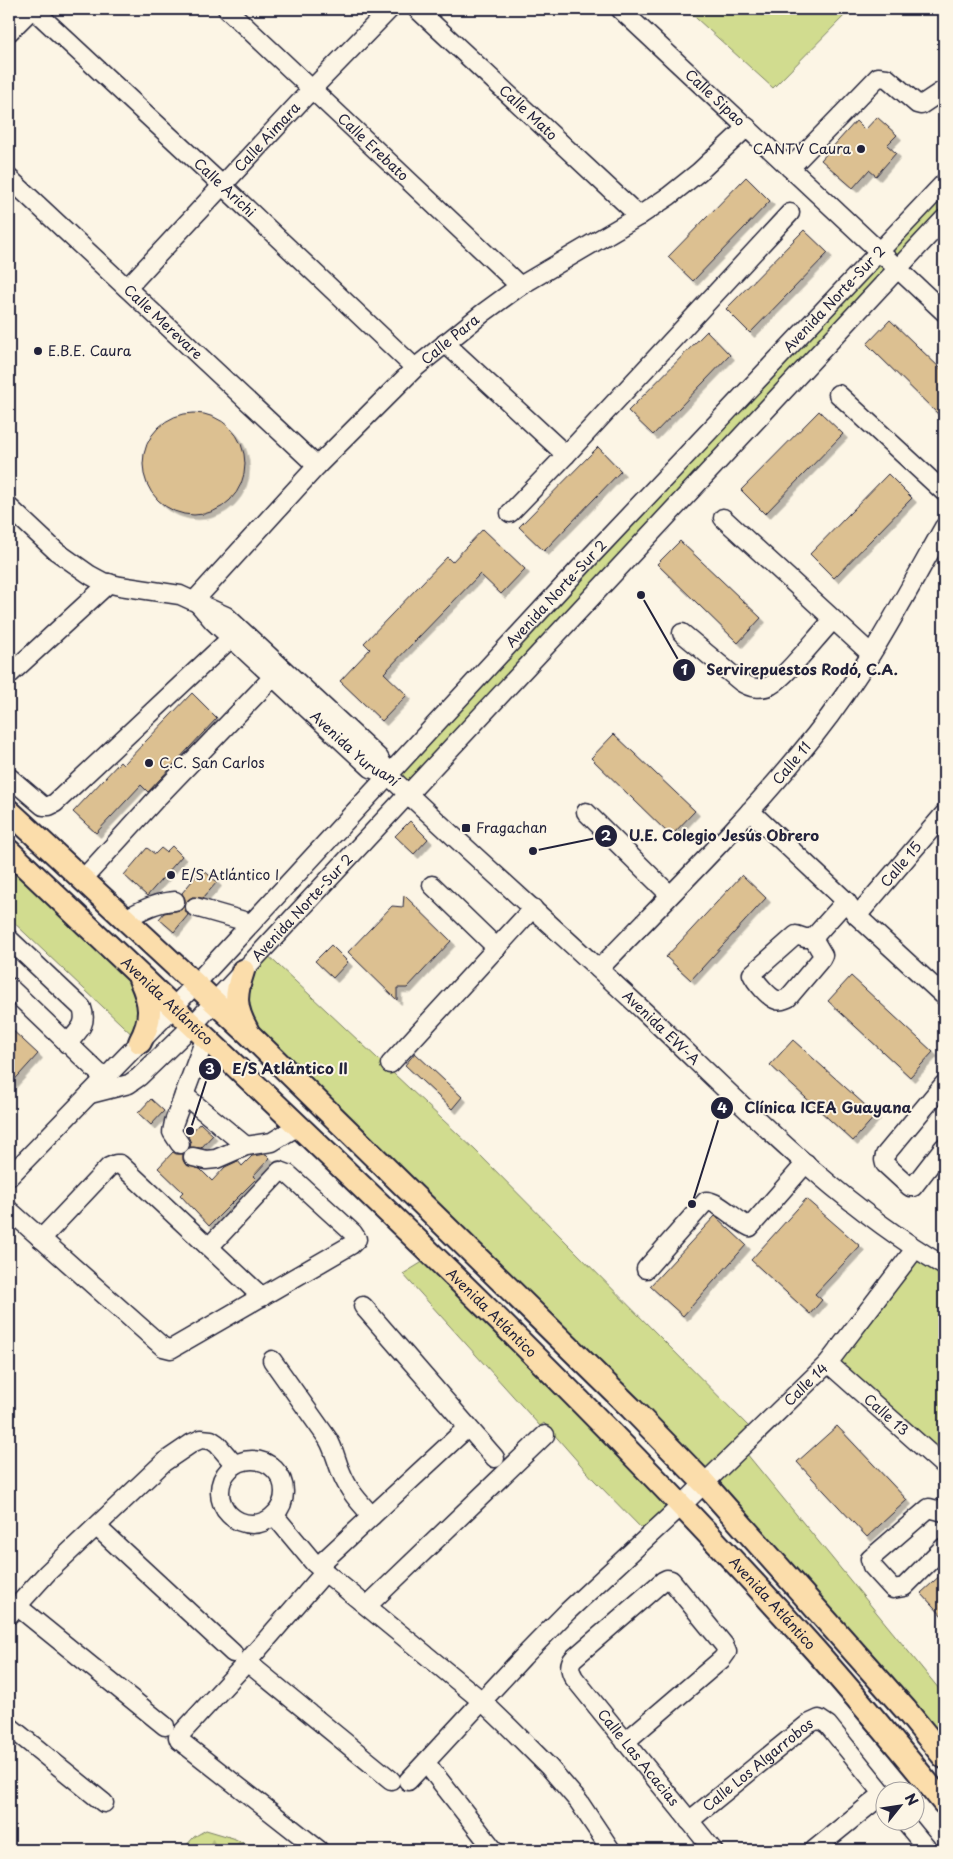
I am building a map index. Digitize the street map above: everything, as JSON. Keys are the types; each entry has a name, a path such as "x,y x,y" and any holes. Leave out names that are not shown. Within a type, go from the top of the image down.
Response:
{"main road":[{"name":"Avenida Atlántico","path":"9,811 250,1035 582,1359 705,1484 904,1709 944,1757"},
{"name":"Avenida Atlántico","path":"9,851 434,1255 569,1390 682,1506 806,1640 944,1803"},
{"path":"243,971 236,1001 239,1015 250,1035"},
{"path":"139,975 146,992 150,1017 147,1029 140,1042"}],"street":[{"path":"9,32 33,9"},
{"name":"Calle Arichi","path":"33,9 415,368"},
{"name":"Calle Erebato","path":"227,9 520,286"},
{"name":"Calle Aimara","path":"127,288 312,89 390,9"},
{"name":"Calle Mato","path":"418,9 639,216"},
{"name":"Calle Sipao","path":"620,9 944,312"},
{"path":"790,168 878,77 886,78 917,104 921,105 942,91"},
{"name":"Calle Para","path":"194,600 317,466 415,368 520,286 639,216 669,196 699,172 747,127"},
{"name":"Calle Merevare","path":"9,178 317,466"},
{"name":"Avenida Norte-Sur 2","path":"9,1177 173,1008 590,558 944,182"},
{"path":"510,513 790,213"},
{"name":"Avenida Norte-Sur 2","path":"90,1094 129,1084 199,1032 214,1002 944,219"},
{"path":"446,343 566,455"},
{"path":"838,394 944,492"},
{"name":"Avenida Yuruaní","path":"9,508 56,551 90,575 109,583 180,595 226,616 314,691 380,758 389,776"},
{"path":"723,518 871,654"},
{"name":"Calle 11","path":"599,969 750,811 815,735 871,654 944,527"},
{"path":"9,675 109,583"},
{"name":"Avenida Yuruaní","path":"194,600 213,621 371,768 389,776"},
{"path":"682,633 741,682 759,688 776,681 833,620"},
{"path":"9,776 43,806 49,806 231,638"},
{"path":"83,879 156,799 273,677"},
{"name":"Avenida EW-A","path":"389,776 806,1163 915,1249 944,1266"},
{"path":"750,811 846,901 857,916 944,996"},
{"path":"586,812 670,895"},
{"name":"Calle 15","path":"857,916 944,814"},
{"path":"432,884 497,948"},
{"path":"125,919 152,905 175,901"},
{"path":"813,938 846,901"},
{"path":"196,907 251,923"},
{"path":"390,1064 533,908"},
{"path":"9,939 82,1008 85,1016 84,1024 67,1044"},
{"path":"9,987 104,1078"},
{"path":"199,1032 184,1095 172,1132 186,1151 206,1160 216,1159 246,1146 272,1142 298,1126"},
{"path":"944,1084 885,1155 885,1164 913,1187 944,1147"},
{"path":"184,1095 246,1146"},
{"path":"646,1269 706,1201 712,1201 742,1224 750,1227 806,1163"},
{"path":"42,1239 109,1167 116,1164 124,1167 262,1296"},
{"path":"9,1210 167,1349 172,1349 351,1245 356,1242 357,1237 288,1174 280,1171 209,1247"},
{"name":"Calle 14","path":"240,1658 400,1780 426,1763 568,1611 682,1506 828,1363 915,1249"},
{"path":"363,1306 495,1458"},
{"path":"272,1360 328,1439 334,1450 340,1471 354,1498 372,1516"},
{"name":"Calle 13","path":"828,1363 944,1466"},
{"path":"319,1850 179,1740 178,1737 240,1658 321,1569 372,1516 468,1427"},
{"path":"367,1606 545,1435"},
{"path":"165,1726 13,1610 47,1574 164,1462 192,1443 201,1439 211,1440 217,1444 235,1465"},
{"path":"256,1460 266,1463 275,1469 284,1487 284,1498 274,1515 261,1522 246,1523 228,1513 223,1504 221,1493 224,1477 235,1465 245,1461 256,1460"},
{"path":"944,1512 929,1508 870,1559 872,1566 893,1589 899,1589 904,1587 944,1548"},
{"path":"274,1515 303,1551 321,1569 482,1701 509,1727 579,1802 611,1850"},
{"path":"97,1526 240,1658"},
{"name":"Calle Las Acacias","path":"625,1742 726,1656 727,1652 724,1645 674,1582 667,1579 572,1661 570,1672 625,1742 713,1850"},
{"name":"Calle Los Algarrobos","path":"689,1821 808,1724 819,1719 828,1725 876,1785"},
{"path":"9,1726 104,1803"},
{"path":"426,1763 494,1850"},
{"path":"814,1850 876,1801"},
{"path":"913,1832 928,1850"}],"green space":[{"path":"686,9 851,9 773,88"},
{"path":"944,183 944,219 409,795 389,776"},
{"path":"9,851 139,975 140,1042 9,918"},
{"path":"262,950 475,1150 756,1434 742,1448 944,1695 944,1757 705,1484 250,1035 236,1001"},
{"path":"915,1249 944,1266 944,1466 828,1363"},
{"path":"434,1255 681,1506 649,1536 594,1480 544,1423 540,1426 403,1274"},
{"path":"206,1830 233,1838 258,1850 182,1850 194,1837"}],"building":[{"name":"CANTV Caura","path":"877,117 897,135 887,145 896,153 876,176 869,170 853,188 821,160 856,121 865,130"},
{"path":"746,177 770,201 693,281 668,257"},
{"path":"804,230 828,253 750,333 726,309"},
{"path":"890,320 944,372 944,420 867,344"},
{"path":"707,331 730,355 653,435 628,411"},
{"path":"819,411 843,434 765,514 741,490"},
{"path":"194,413 214,416 223,421 237,435 242,444 245,464 242,484 237,493 223,507 214,512 194,515 174,512 165,507 151,493 146,484 143,464 146,444 151,435 165,421 174,416"},
{"path":"598,447 621,471 544,551 519,527"},
{"path":"888,474 912,498 834,578 810,554"},
{"path":"483,529 525,569 501,594 480,574 384,673 407,695 382,721 340,681 370,649 364,643 447,557 452,562"},
{"path":"680,541 761,618 738,643 657,564"},
{"name":"C.C. San Carlos","path":"192,693 217,718 148,792 141,785 96,833 73,812 120,762 123,765"},
{"path":"614,734 695,811 671,836 591,758"},
{"path":"410,821 428,839 414,854 395,836"},
{"path":"172,846 182,856 147,896 124,875 147,848 155,854 161,848 166,852"},
{"path":"202,869 217,882 203,898 192,897 185,904 182,893"},
{"path":"742,875 766,898 691,980 666,957"},
{"path":"404,895 451,941 407,988 397,988 397,1000 348,952 392,906 403,907"},
{"path":"185,905 188,915 174,932 159,919 164,913 181,910"},
{"path":"331,945 348,962 333,978 315,961"},
{"path":"851,976 933,1052 910,1077 828,1001"},
{"path":"9,1027 38,1054 9,1086"},
{"path":"793,1040 876,1115 853,1141 770,1065"},
{"path":"415,1053 462,1097 452,1109 405,1065"},
{"path":"151,1099 164,1111 151,1125 138,1113"},
{"path":"200,1123 213,1135 201,1148 190,1147 191,1143 188,1136"},
{"path":"173,1152 183,1154 185,1164 200,1169 212,1181 225,1167 238,1161 242,1166 252,1156 266,1154 270,1158 253,1176 256,1179 209,1226 180,1195 183,1192 158,1168"},
{"path":"806,1199 860,1246 815,1294 822,1300 810,1314 751,1260"},
{"path":"715,1216 746,1245 683,1316 650,1286"},
{"path":"837,1426 907,1500 867,1537 797,1462"},
{"path":"944,1572 944,1618 921,1593"}],"place":[{"name":"CANTV Caura","path":"861,149"},
{"name":"E.B.E. Caura","path":"38,351"},
{"name":"Servirepuestos Rodó, C.A.","path":"641,595"},
{"name":"C.C. San Carlos","path":"149,763"},
{"name":"Fragachan","path":"466,828"},
{"name":"U.E. Colegio Jesús Obrero","path":"533,851"},
{"name":"E/S Atlántico I","path":"171,875"},
{"name":"E/S Atlántico II","path":"190,1131"},
{"name":"Clínica ICEA Guayana","path":"692,1204"}]}
